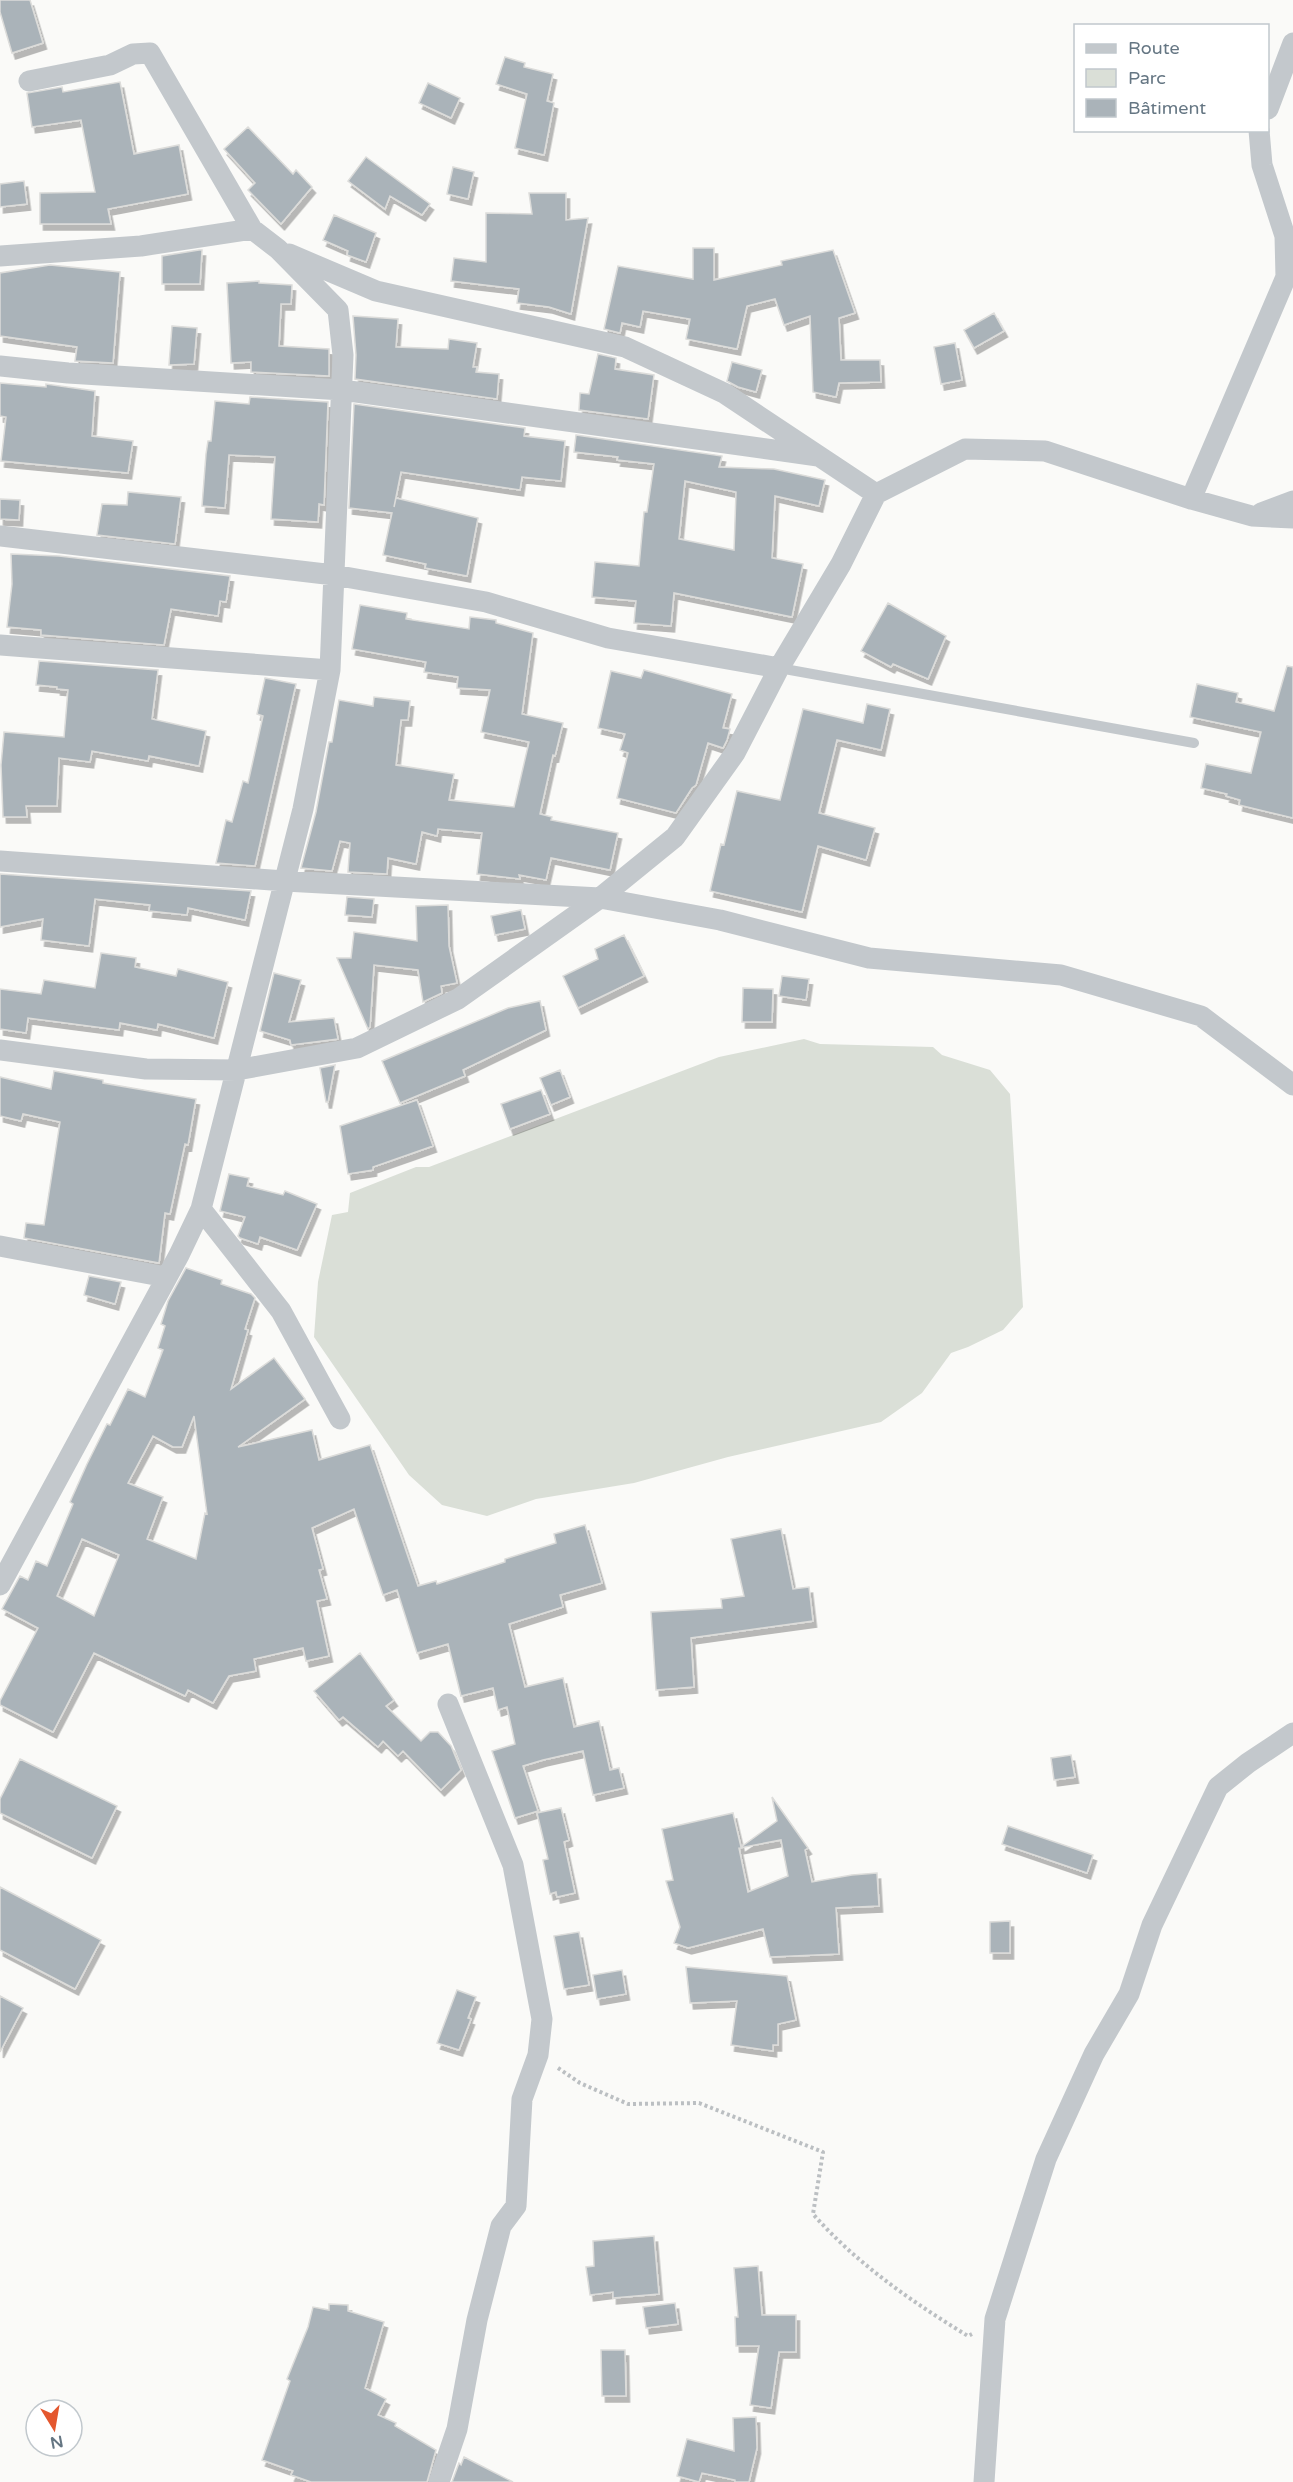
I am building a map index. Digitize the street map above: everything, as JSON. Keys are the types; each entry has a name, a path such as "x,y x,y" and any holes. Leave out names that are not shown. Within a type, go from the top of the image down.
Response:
{"street":[{"path":"1269,106 1293,43"},
{"path":"0,1585 201,1209 303,809 330,670 343,355 338,310 278,249 252,229 150,53 133,54 110,66 29,81"},
{"path":"1191,499 1286,277 1285,236 1262,165 1259,132"},
{"path":"0,256 141,246 252,229"},
{"path":"278,249 376,291 625,347 724,393 876,494"},
{"path":"0,366 68,373 342,390 818,456"},
{"path":"0,1050 146,1069 237,1070 357,1048 458,999 600,898 675,837 735,753 779,668 841,564 876,494 965,449 1045,452 1252,516 1293,518"},
{"path":"1252,516 1293,501"},
{"path":"0,536 334,576 486,602 608,638 779,668"},
{"path":"0,645 330,670"},
{"path":"0,861 285,881 600,898 720,920 869,958 1060,975 1201,1016 1293,1085"},
{"path":"201,1209 280,1311 340,1419"},
{"path":"0,1246 166,1277"},
{"path":"439,2482 457,2429 477,2320 501,2226 516,2206 522,2099 538,2055 542,2019 513,1865 448,1704"},
{"path":"984,2482 996,2319 1046,2160 1094,2054 1130,1994 1152,1925 1218,1787 1248,1763 1293,1733"}],"lane":[{"path":"779,668 1194,743"}],"path":[{"path":"538,2055 580,2083 628,2104 699,2103 823,2152 813,2214 840,2244 933,2315 968,2336 996,2319"}],"green space":[{"path":"804,1039 820,1044 933,1047 942,1055 990,1070 1010,1094 1023,1307 1003,1330 951,1353 922,1393 881,1422 728,1457 634,1483 536,1499 487,1516 442,1505 409,1475 314,1337 318,1282 332,1215 348,1212 350,1193 416,1167 429,1167 719,1057"}],"building":[{"path":"0,0 30,0 43,43 12,53 0,12"},
{"path":"505,57 525,63 524,67 553,74 547,101 554,103 544,155 515,148 527,94 496,84"},
{"path":"120,82 134,154 179,145 188,194 108,209 111,224 40,224 40,193 95,192 81,120 32,127 27,93 62,87 63,92"},
{"path":"428,83 460,98 451,118 419,103"},
{"path":"248,127 293,174 296,170 312,187 281,224 248,190 255,183 224,149"},
{"path":"366,157 430,204 422,215 390,196 385,209 348,181"},
{"path":"453,167 474,172 468,199 447,194"},
{"path":"24,181 27,204 0,207 0,184"},
{"path":"529,193 566,193 566,220 588,218 571,314 549,307 517,303 519,289 451,281 454,258 486,262 486,213 532,214"},
{"path":"334,215 376,233 366,262 347,255 348,251 323,240"},
{"path":"693,248 714,248 714,280 782,265 781,261 833,250 855,313 839,318 841,360 880,360 881,382 839,383 836,397 813,392 810,316 784,325 775,299 747,306 737,349 686,339 690,319 643,311 640,327 622,323 620,333 604,329 618,266 693,279"},
{"path":"202,250 200,284 162,284 162,256"},
{"path":"50,265 120,272 113,363 75,361 77,347 0,336 0,273"},
{"path":"259,281 259,283 292,285 291,304 281,304 279,346 329,349 329,376 251,372 251,362 231,363 227,283"},
{"path":"994,313 1004,331 974,348 964,330"},
{"path":"353,316 398,319 396,347 448,349 449,339 477,343 473,367 477,367 476,372 499,374 497,399 355,379"},
{"path":"172,326 197,328 194,364 169,365"},
{"path":"955,343 962,380 941,384 934,347"},
{"path":"598,354 616,358 615,369 654,375 648,419 579,410 580,393 589,394"},
{"path":"732,362 762,370 756,392 727,381"},
{"path":"0,383 46,387 46,384 95,391 92,436 133,441 128,473 1,461 6,417 0,416"},
{"path":"250,397 328,402 324,505 319,504 318,522 271,519 275,457 229,455 225,508 202,506 206,454 208,441 211,441 215,401 249,404"},
{"path":"354,404 525,428 524,436 565,441 561,481 522,477 520,490 401,472 394,507 396,498 478,518 467,576 425,568 426,564 383,555 392,513 349,508"},
{"path":"576,435 722,456 719,467 774,469 825,480 819,506 775,496 772,558 803,564 792,617 674,593 671,626 634,623 636,601 592,597 595,562 639,566 644,512 647,512 654,464 574,452","holes":["685,481 736,492 734,550 679,539"]},
{"path":"128,492 181,497 175,544 97,535 102,504 127,505"},
{"path":"0,499 20,500 19,520 0,519"},
{"path":"11,554 59,556 230,576 226,602 220,601 218,616 171,609 164,645 41,635 41,630 7,627 12,584"},
{"path":"888,603 946,636 928,679 893,664 891,667 861,651"},
{"path":"360,605 407,613 406,619 469,629 470,617 496,620 496,623 533,633 522,714 563,723 555,756 553,755 540,814 552,817 551,820 618,833 610,870 551,858 546,880 519,875 520,879 477,874 482,833 438,829 437,836 422,832 416,864 388,858 387,874 348,872 350,843 340,841 332,871 301,868 316,812 329,742 332,742 339,700 373,706 374,697 410,701 408,720 401,720 396,765 454,774 449,800 514,807 529,742 481,732 490,690 457,688 458,677 424,672 426,662 352,649"},
{"path":"39,661 158,670 152,719 206,731 199,766 149,756 148,761 92,751 90,762 59,758 57,806 26,806 27,817 3,817 1,765 4,732 64,737 68,690 36,685"},
{"path":"1287,666 1293,667 1293,818 1239,805 1240,800 1226,796 1227,794 1201,788 1206,764 1251,773 1261,732 1190,717 1197,684 1238,693 1236,702 1274,711"},
{"path":"644,670 732,694 723,728 730,729 727,740 723,748 708,743 696,785 676,813 617,798 628,753 620,750 625,734 598,728 611,671 641,678"},
{"path":"265,678 296,684 255,866 216,863 226,820 232,822 243,781 248,783 263,716 257,714"},
{"path":"867,704 890,709 881,750 837,740 819,813 875,828 866,860 818,846 802,912 710,891 737,791 780,800 803,709 863,723"},
{"path":"0,874 251,891 245,920 188,908 187,915 149,911 150,905 95,899 89,946 41,940 43,919 0,927"},
{"path":"347,897 374,899 372,917 345,915"},
{"path":"448,905 449,946 457,983 441,986 442,993 423,1002 418,970 374,965 370,1027 368,1029 337,958 351,958 354,932 417,941 416,906"},
{"path":"521,910 525,929 495,935 491,916"},
{"path":"624,935 644,976 578,1008 563,976 598,959 595,949"},
{"path":"101,953 136,958 135,967 176,976 178,969 228,982 214,1038 158,1024 157,1030 120,1023 119,1030 28,1018 26,1033 0,1029 0,989 41,994 44,980 95,988"},
{"path":"274,973 301,980 289,1022 334,1018 338,1039 291,1045 290,1040 260,1031"},
{"path":"782,976 809,979 806,1000 779,996"},
{"path":"743,988 773,989 772,1022 742,1022"},
{"path":"540,1001 546,1030 463,1070 465,1076 400,1103 382,1061 508,1008"},
{"path":"335,1065 328,1102 326,1102 320,1068"},
{"path":"560,1070 570,1097 551,1105 540,1078"},
{"path":"54,1071 103,1080 103,1083 196,1099 188,1145 185,1144 170,1214 165,1213 159,1263 24,1238 26,1223 44,1225 60,1122 23,1114 21,1121 0,1116 0,1077 51,1089"},
{"path":"541,1090 550,1114 510,1129 501,1104"},
{"path":"417,1100 433,1146 373,1167 373,1170 348,1174 340,1126"},
{"path":"229,1174 249,1178 247,1186 283,1195 285,1191 317,1204 297,1250 260,1237 258,1244 238,1236 245,1217 220,1211"},
{"path":"186,1268 222,1280 221,1284 251,1294 255,1298 231,1389 274,1358 305,1399 238,1447 312,1430 319,1460 370,1445 418,1586 436,1581 437,1584 505,1562 505,1559 556,1543 554,1534 585,1525 602,1583 560,1595 563,1607 509,1624 525,1687 563,1678 574,1727 599,1721 610,1770 619,1768 624,1788 593,1795 583,1751 543,1760 523,1766 538,1811 515,1818 492,1751 515,1744 507,1707 498,1710 493,1688 461,1696 448,1644 417,1653 397,1590 383,1595 354,1509 312,1528 323,1569 319,1570 327,1599 317,1601 329,1656 306,1661 303,1648 254,1659 256,1671 229,1676 213,1703 188,1690 185,1696 94,1653 53,1732 0,1705 38,1628 2,1609 20,1576 28,1580 36,1561 47,1566 73,1504 70,1502 87,1464 128,1389 145,1397 163,1350 158,1348 165,1326 161,1324 168,1301","holes":["194,1416 207,1514 205,1513 196,1559 147,1539 163,1497 128,1483 153,1436 173,1447 182,1447","82,1539 119,1555 94,1616 57,1596"]},
{"path":"89,1276 121,1282 115,1304 84,1295"},
{"path":"781,1529 793,1589 809,1587 813,1621 691,1638 694,1687 656,1690 651,1612 722,1608 721,1599 744,1596 731,1539"},
{"path":"360,1653 394,1700 386,1706 421,1741 430,1732 438,1732 451,1746 461,1770 441,1790 403,1751 398,1756 383,1741 378,1747 343,1717 339,1720 314,1691"},
{"path":"1071,1755 1075,1777 1054,1780 1051,1758"},
{"path":"20,1759 117,1806 92,1858 0,1813 0,1799"},
{"path":"772,1797 808,1848 805,1850 812,1882 877,1873 879,1906 836,1908 839,1954 770,1957 763,1929 688,1948 674,1943 680,1927 666,1881 673,1880 662,1829 733,1813 741,1847 777,1821","holes":["781,1840 788,1876 748,1892 739,1848"]},
{"path":"561,1808 569,1840 564,1842 575,1893 557,1897 556,1892 550,1894 543,1860 548,1859 537,1813"},
{"path":"1008,1826 1093,1855 1087,1873 1002,1844"},
{"path":"0,1887 101,1940 75,1989 0,1950"},
{"path":"1010,1921 1010,1953 990,1953 990,1922"},
{"path":"579,1932 589,1985 564,1989 554,1936"},
{"path":"686,1967 787,1976 796,2020 778,2024 778,2045 773,2045 773,2051 731,2045 737,2001 690,2003"},
{"path":"622,1970 626,1994 597,1999 593,1975"},
{"path":"457,1990 476,1997 468,2018 471,2019 459,2050 437,2043"},
{"path":"0,1996 23,2008 0,2052"},
{"path":"654,2236 659,2294 613,2298 613,2292 590,2295 586,2267 594,2266 593,2241"},
{"path":"758,2266 762,2315 796,2315 796,2352 779,2352 771,2408 750,2405 759,2346 736,2346 735,2317 738,2317 734,2268"},
{"path":"675,2303 678,2324 646,2328 643,2307"},
{"path":"329,2304 348,2305 348,2311 384,2322 365,2388 386,2399 378,2415 396,2423 395,2426 436,2450 427,2482 311,2482 291,2475 293,2471 262,2460 290,2381 287,2379 308,2327 313,2307 329,2310"},
{"path":"601,2350 625,2350 626,2396 602,2396"},
{"path":"756,2417 757,2448 749,2482 735,2482 735,2480 702,2473 699,2482 677,2476 687,2439 734,2451 733,2418"},
{"path":"464,2457 513,2482 452,2482 459,2463 461,2465"}]}
